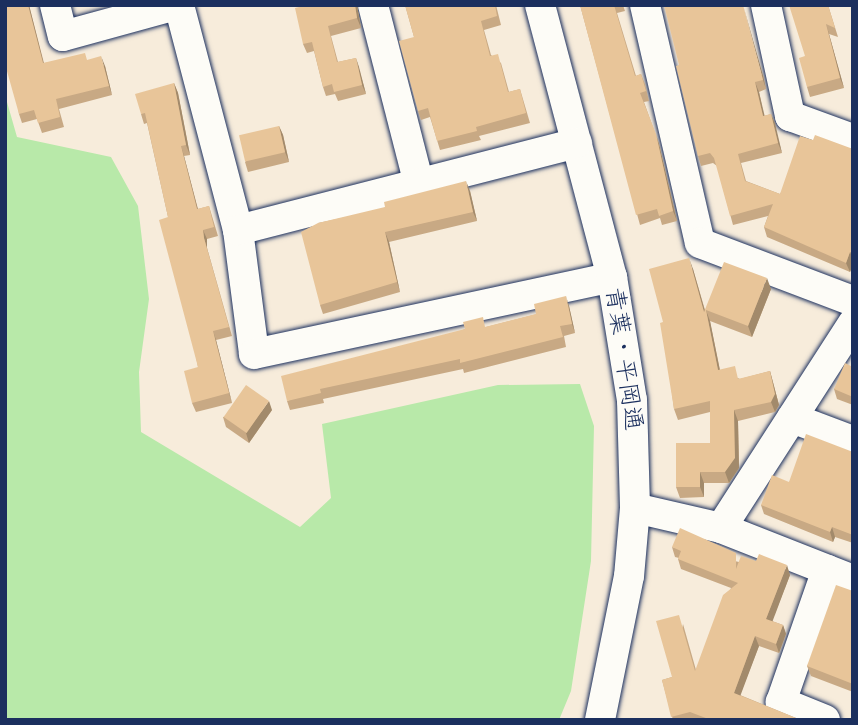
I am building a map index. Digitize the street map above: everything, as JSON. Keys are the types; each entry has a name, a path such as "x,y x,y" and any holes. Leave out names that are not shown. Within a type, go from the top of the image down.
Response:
{"street":[{"path":"55,5 63,36 178,5 238,230 254,354 612,278"},
{"path":"373,5 419,184"},
{"name":"青葉・平岡通","path":"540,5 612,278 632,400 635,508 622,618 600,720"},
{"path":"645,5 700,243 853,301"},
{"path":"766,5 790,116 853,139"},
{"path":"238,230 577,143"},
{"path":"721,528 853,323"},
{"path":"792,418 853,441"},
{"path":"635,508 721,528 840,575 782,702 825,720"}],"green space":[{"path":"5,95 17,137 111,157 138,206 149,299 139,372 141,432 300,527 331,498 322,424 498,385 580,384 594,426 591,561 571,691 559,720 5,720"}],"building":[{"path":"5,5 28,5 43,63 85,53 87,60 101,56 109,86 56,99 60,117 38,123 34,110 19,114 5,64"},
{"path":"307,5 355,5 357,18 328,26 337,62 356,58 362,85 334,92 332,84 323,87 312,42 303,44 295,8"},
{"path":"405,5 495,5 497,16 481,21 490,56 498,54 508,92 520,89 526,113 476,127 477,131 437,141 428,108 418,111 399,41 414,37"},
{"path":"580,5 614,5 635,76 641,74 646,91 640,93 656,134 673,211 659,216 657,209 636,215"},
{"path":"664,5 743,5 763,80 755,82 763,116 771,114 778,143 738,154 745,181 780,194 800,136 813,140 815,135 853,149 853,253 850,252 846,263 764,227 773,204 730,216 714,158 710,153 698,156"},
{"path":"789,5 828,5 835,28 826,24 840,78 807,87 799,58 805,56"},
{"path":"174,83 186,145 181,146 197,209 209,206 214,227 203,230 204,238 229,327 213,331 229,393 192,403 184,371 198,367 159,220 168,217 145,113 141,114 135,94"},
{"path":"279,126 285,152 245,162 239,135"},
{"path":"466,181 473,212 385,232 397,282 320,305 301,232 318,223 385,207 384,202"},
{"path":"689,258 704,312 724,262 767,278 748,326 706,310 718,370 735,366 738,379 770,371 775,394 771,402 734,410 735,458 725,472 700,472 700,487 676,487 676,443 710,443 710,401 674,409 660,323 663,322 649,269"},
{"path":"566,296 572,324 560,326 563,337 460,363 460,359 320,389 321,393 287,401 281,376 465,329 463,322 483,317 485,327 536,314 534,304"},
{"path":"845,363 853,367 853,397 834,389"},
{"path":"246,385 269,401 247,433 224,417"},
{"path":"806,434 853,452 853,535 832,527 830,532 761,505 772,475 789,482"},
{"path":"680,528 736,553 736,569 741,556 756,561 759,554 787,565 766,619 783,625 776,644 755,636 734,693 801,720 711,720 690,712 671,717 662,680 672,677 656,621 679,615 695,671 723,595 738,583 678,559 681,551 672,547"},
{"path":"836,585 853,591 853,684 807,666"}]}
